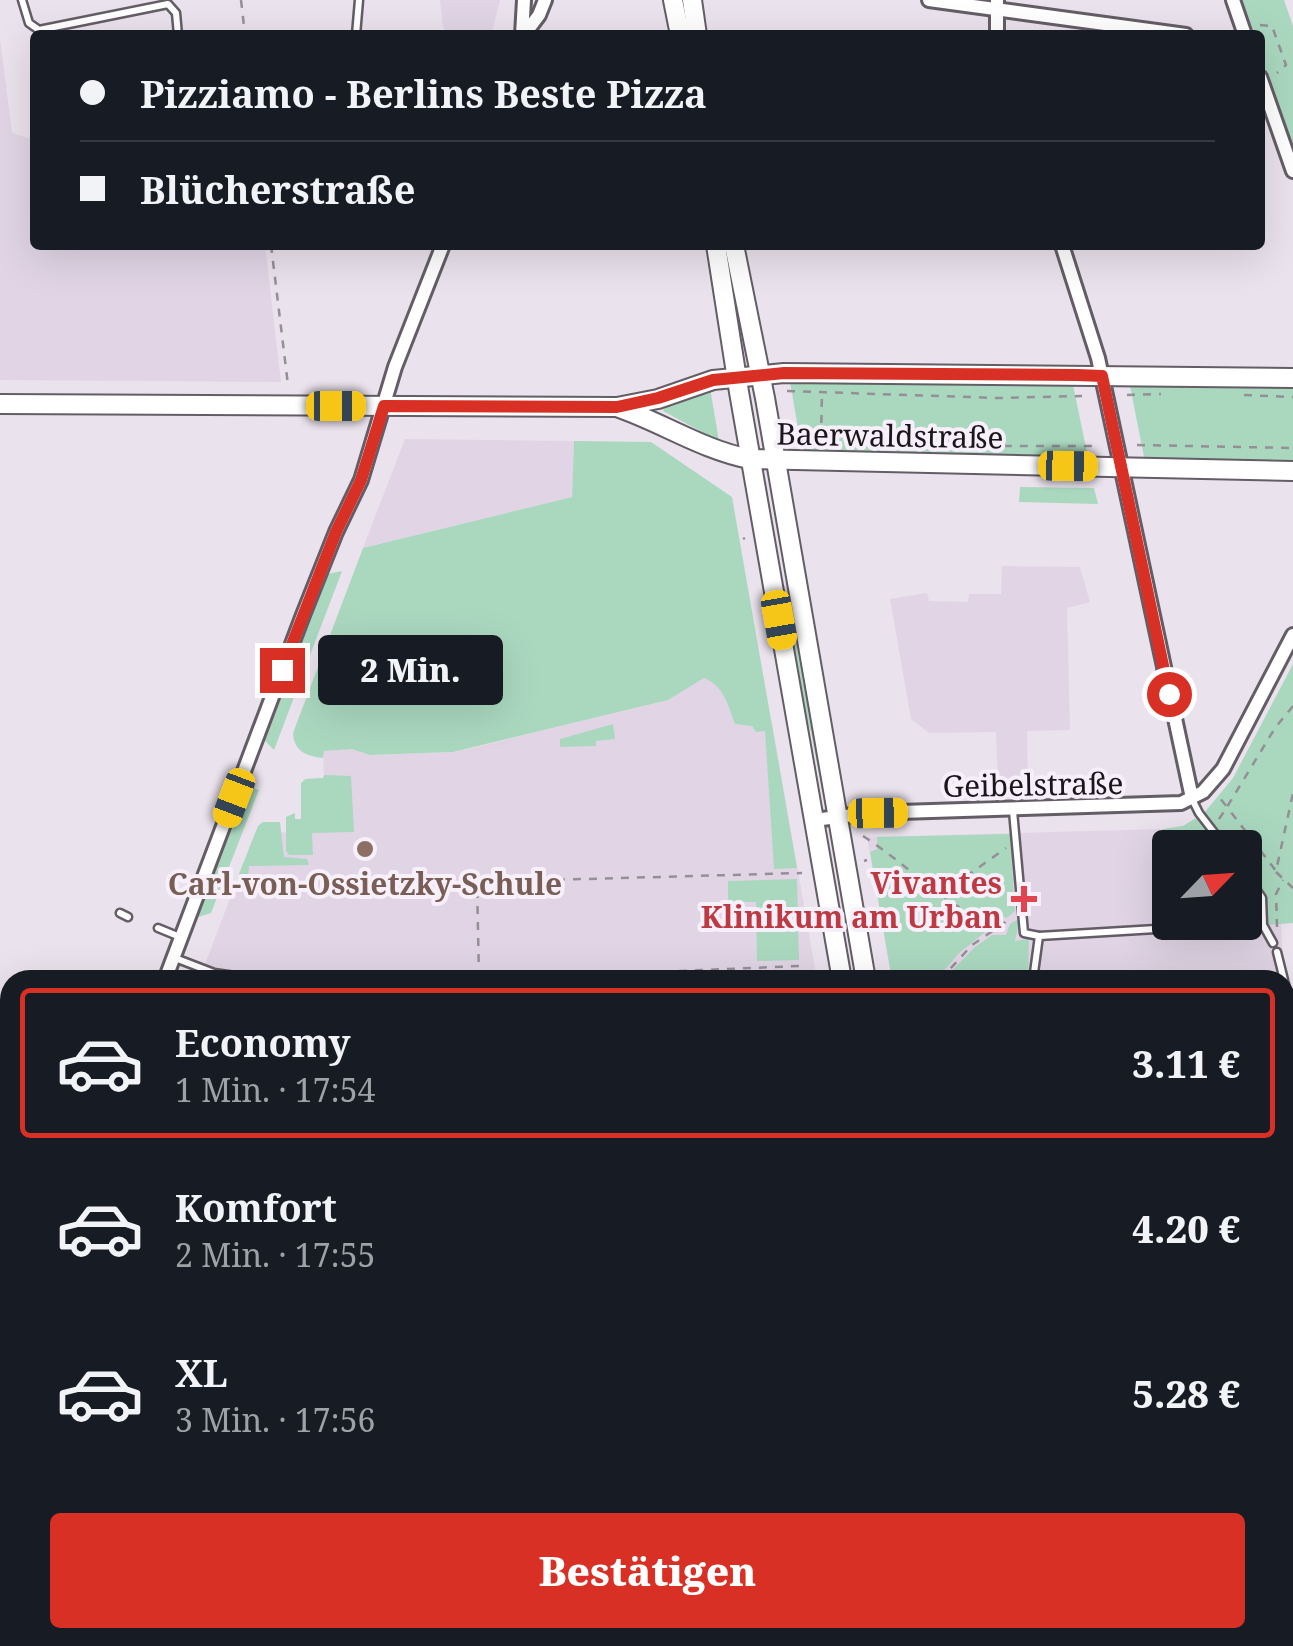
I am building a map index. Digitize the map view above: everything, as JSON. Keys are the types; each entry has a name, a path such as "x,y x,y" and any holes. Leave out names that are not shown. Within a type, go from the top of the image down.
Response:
{"street":[{"path":"523,30 524,0"},
{"path":"527,30 540,15 545,0"},
{"path":"929,0 996,4 1155,30"},
{"path":"1233,0 1239,30"},
{"path":"996,4 997,30"},
{"path":"684,7 696,30"},
{"path":"1265,92 1293,171"},
{"path":"169,970 303,615 361,480 440,250"},
{"path":"717,250 840,970"},
{"path":"735,250 776,461 864,970"},
{"path":"1064,250 1094,341 1192,798 1210,786 1223,769 1293,634"},
{"name":"Baerwaldstraße","path":"0,404 617,407 736,376 760,374 1293,378"},
{"name":"Baerwaldstraße","path":"617,407 664,424 719,452 750,459 1293,471"},
{"name":"Geibelstraße","path":"814,820 869,813 1166,806 1192,798"},
{"path":"0,1341 0,1432"}],"lane":[{"path":"22,0 29,23 40,30 168,4 175,9 177,30"},
{"path":"356,30 359,0"},
{"path":"772,583 796,579"},
{"path":"1192,798 1212,829"},
{"path":"1013,811 1024,933 1039,936 1152,929"},
{"path":"826,887 849,883"},
{"path":"1262,898 1264,924 1281,970"},
{"path":"120,913 128,916"},
{"path":"158,928 181,937"},
{"path":"1035,970 1039,936"},
{"path":"1270,966 1276,950"},
{"path":"174,957 206,970"}],"path":[{"path":"241,0 244,30"},
{"path":"1260,25 1272,26 1286,65 1277,73"},
{"path":"272,250 288,386"},
{"path":"788,391 998,398 1082,396"},
{"path":"821,440 822,391"},
{"path":"1128,395 1161,394"},
{"path":"1245,395 1293,397"},
{"path":"796,439 954,446 1092,446"},
{"path":"1137,445 1293,448"},
{"path":"1212,829 1293,706"},
{"path":"1276,872 1293,793"},
{"path":"1218,796 1276,872 1293,888"},
{"path":"863,836 972,916 996,926"},
{"path":"940,894 1016,841"},
{"path":"478,970 477,882 802,873"},
{"path":"1278,927 1276,894 1283,880"},
{"path":"949,970 996,926 1024,912"},
{"path":"703,970 800,966"}],"shaded area":[{"path":"440,0 500,0 492,30 443,27"},
{"path":"0,39 12,133 30,138 30,250 266,250 281,382 0,380"},
{"path":"405,439 574,441 572,497 363,548"},
{"path":"1002,566 1080,567 1090,602 1067,608 1070,730 1027,731 1028,785 1016,788 998,785 996,732 929,733 911,719 890,599 927,593 929,601 968,602 969,594 1001,594"},
{"name":"Carl-von-Ossietzky-Schule","path":"714,666 772,723 815,970 203,970 255,833 301,832 301,785 304,779 324,778 323,751 351,748 370,755 453,752 668,700"},
{"name":"Vivantes Klinikum am Urban","path":"1198,817 1208,830 1152,830 1152,940 1262,940 1262,924 1281,924 1283,970 890,970 867,837 1183,826"}],"green space":[{"path":"1241,0 1284,0 1293,26 1293,148 1265,68 1265,30 1251,30"},
{"path":"789,376 1072,380 1089,462 803,457"},
{"path":"1129,381 1293,383 1293,464 1145,462"},
{"path":"710,388 719,441 663,411 667,404"},
{"path":"574,441 651,442 732,497 797,868 774,869 765,731 756,732 752,726 735,724 721,691 704,678 668,700 453,752 370,755 352,749 324,751 323,758 307,754 296,745 293,733 363,548 572,497"},
{"path":"1020,487 1094,488 1098,504 1019,502"},
{"path":"342,571 274,750 265,741 328,574"},
{"path":"790,593 825,790 822,791 811,732 802,708 782,594"},
{"path":"1293,664 1293,923 1267,925 1262,892 1262,830 1217,830 1204,813 1233,778"},
{"path":"613,724 615,739 596,741 596,746 560,747 560,739"},
{"path":"324,775 351,776 354,832 312,833 313,855 289,855 286,817 295,813 295,819 301,819 301,783"},
{"path":"247,786 259,790 211,913 198,917"},
{"path":"1198,817 1208,830 1163,830 1183,826"},
{"path":"263,822 280,822 284,857 307,859 309,865 249,866 248,876 237,879"},
{"path":"1010,834 1015,911 1007,918 992,918 988,930 945,970 890,970 870,852 877,849 877,837"},
{"path":"797,879 799,960 757,961 756,902 728,902 728,881"},
{"path":"1020,918 1015,941 1029,939 1028,970 953,970 992,935 1006,935 1010,924"}],"place":[{"name":"Carl-von-Ossietzky-Schule","path":"365,849"},
{"name":"Vivantes Klinikum am Urban","path":"1024,899"}],"route":[{"path":"282,670 336,532 361,480 384,406 617,407 713,380 784,373 1077,375 1102,376 1169,694"}]}
